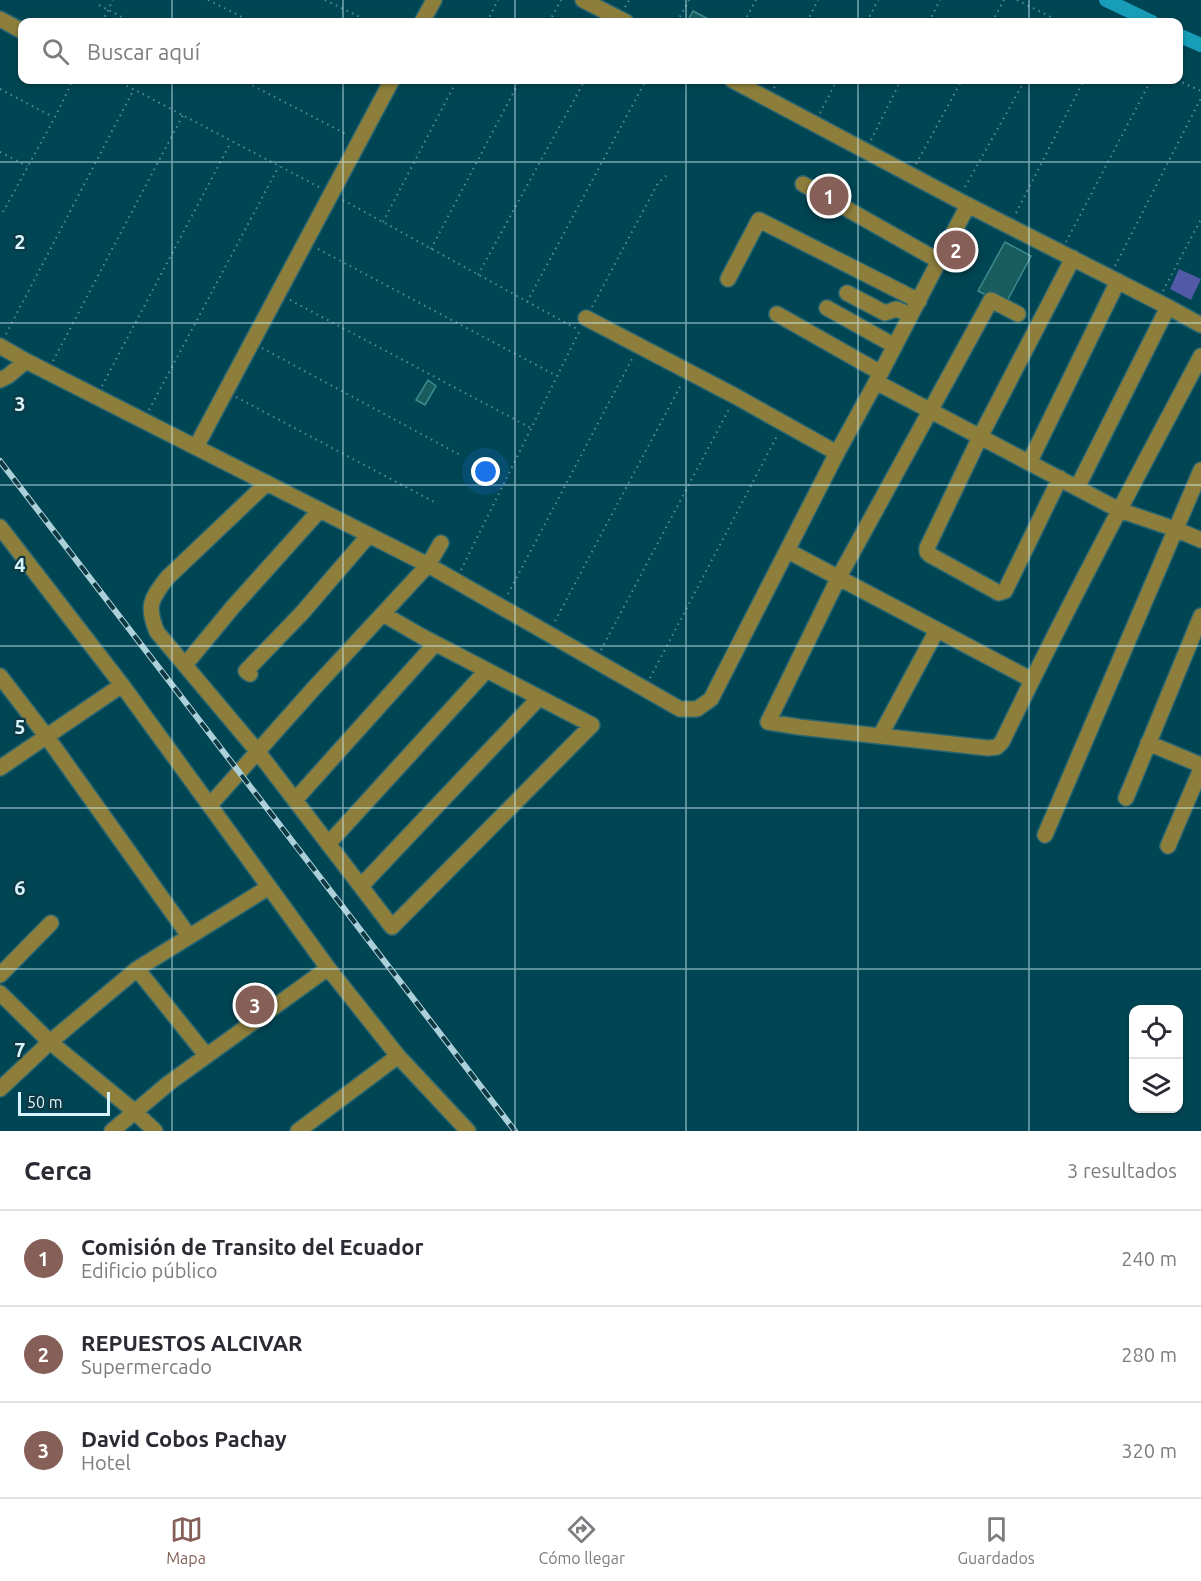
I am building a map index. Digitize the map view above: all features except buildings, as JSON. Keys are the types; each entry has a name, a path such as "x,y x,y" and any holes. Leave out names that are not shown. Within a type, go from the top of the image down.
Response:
{"street":[{"path":"424,18 434,0"},
{"path":"583,0 618,18"},
{"path":"0,20 18,29"},
{"path":"196,447 390,84"},
{"path":"731,84 815,123 1201,325"},
{"path":"803,184 939,261"},
{"path":"3,340 26,361 428,566 680,709 697,709 711,699 837,453 879,378 939,261 963,202"},
{"path":"729,279 759,220 918,301"},
{"path":"1060,478 1005,591 999,593 927,552 1067,255"},
{"path":"1029,463 1113,279"},
{"path":"847,293 885,313 896,309 911,315"},
{"path":"1018,314 991,300 839,577 768,722 988,748 997,747 1002,742 1119,510 1201,356"},
{"path":"1077,488 1163,304"},
{"path":"827,308 895,346"},
{"path":"777,314 931,411 1119,510 1201,540"},
{"path":"583,324 639,346 837,453"},
{"path":"0,380 26,361"},
{"path":"1045,835 1200,473"},
{"path":"267,483 167,578 152,601 151,618 157,632 258,752 392,927 592,726 435,644 383,614"},
{"path":"185,665 232,608 320,510"},
{"path":"0,527 122,685 328,968 398,1056 468,1131"},
{"path":"250,674 246,671 302,613 369,535"},
{"path":"210,805 315,687 428,566 441,543"},
{"path":"788,550 1032,680"},
{"path":"1126,798 1201,616"},
{"path":"879,736 937,630"},
{"path":"295,800 435,644"},
{"path":"328,843 486,671"},
{"path":"0,676 47,737 189,936"},
{"path":"0,768 122,685"},
{"path":"361,886 538,699"},
{"path":"1148,743 1201,767 1197,788 1168,846"},
{"path":"0,1089 50,1042 137,969 269,887"},
{"path":"0,975 51,922"},
{"path":"112,1131 206,1055 328,968"},
{"path":"137,969 206,1055"},
{"path":"0,993 50,1042 155,1131"},
{"path":"298,1131 398,1056"}],"path":[{"path":"104,18 113,0"},
{"path":"208,0 244,18"},
{"path":"325,0 362,18"},
{"path":"488,18 498,0"},
{"path":"551,18 561,0"},
{"path":"679,18 689,0"},
{"path":"746,18 756,0"},
{"path":"809,18 818,0"},
{"path":"869,18 878,0"},
{"path":"931,18 940,0"},
{"path":"994,18 1004,0"},
{"path":"1017,0 1051,18"},
{"path":"99,4 123,18"},
{"path":"1183,83 1201,91"},
{"path":"3,212 72,84"},
{"path":"124,84 331,193 527,302 583,324"},
{"path":"250,84 359,140"},
{"path":"383,222 455,84"},
{"path":"432,249 517,84"},
{"path":"478,275 583,84"},
{"path":"527,302 644,84"},
{"path":"815,123 835,84"},
{"path":"865,151 899,84"},
{"path":"911,175 960,84"},
{"path":"963,202 1023,84"},
{"path":"1009,226 1082,84"},
{"path":"1067,255 1149,84"},
{"path":"0,89 54,117"},
{"path":"3,340 134,89"},
{"path":"1113,279 1201,98"},
{"path":"48,372 183,115"},
{"path":"97,397 231,141"},
{"path":"0,152 27,167"},
{"path":"144,421 279,166"},
{"path":"455,581 583,324 658,183 668,174"},
{"path":"1163,304 1201,219"},
{"path":"305,242 557,376"},
{"path":"278,293 531,428"},
{"path":"252,342 462,456"},
{"path":"501,607 639,346"},
{"path":"549,634 688,372"},
{"path":"226,391 436,504"},
{"path":"595,661 735,396"},
{"path":"645,689 784,423"}],"shaded area":[{"path":"1179,269 1201,279 1191,300 1170,289"}],"waterway":[{"path":"1106,0 1144,18"},
{"path":"1183,37 1201,45"}],"railway":[{"path":"0,461 515,1131"}],"place":[{"name":"Comisión de Transito del Ecuador","path":"829,196"},
{"name":"REPUESTOS ALCIVAR","path":"956,250"},
{"name":"David Cobos Pachay","path":"255,1005"}]}
